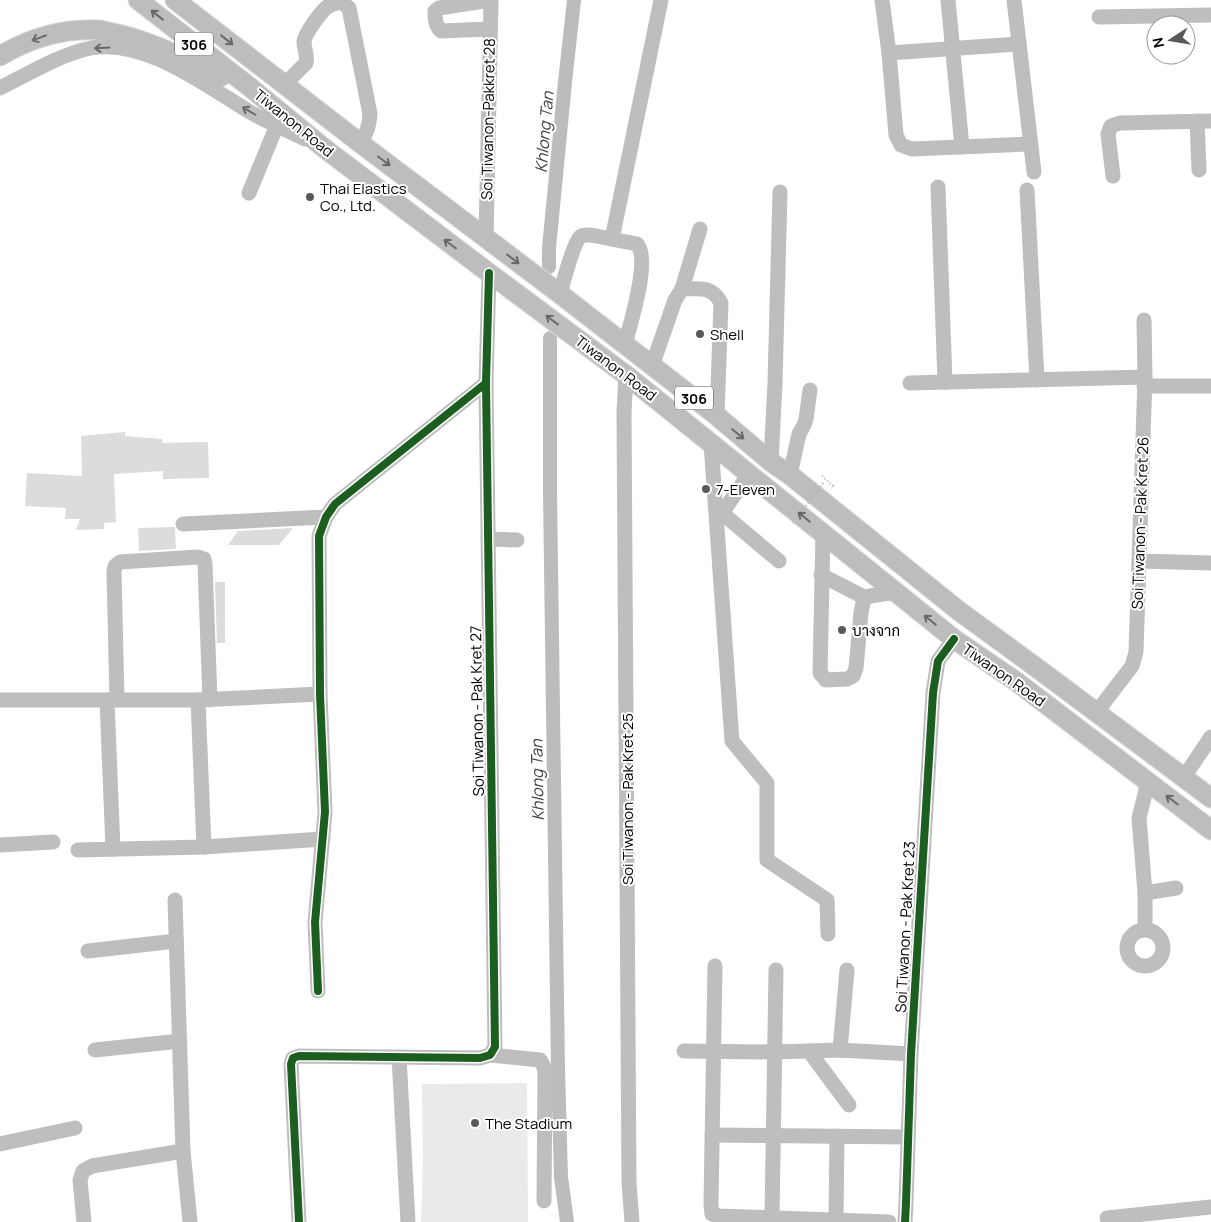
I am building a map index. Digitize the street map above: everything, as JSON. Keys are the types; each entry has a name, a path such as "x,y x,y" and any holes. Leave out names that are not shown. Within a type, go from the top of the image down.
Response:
{"main road":[{"name":"Tiwanon Road","path":"138,0 324,148 626,376 954,639 1025,688 1211,830"},
{"name":"Tiwanon Road","path":"175,0 717,416 771,462 790,475 959,611 1211,798"},
{"path":"0,56 52,34 80,30 101,30 136,39 165,50 251,88"}],"street":[{"path":"490,0 438,8 435,11 437,27 441,31 490,29"},
{"name":"Soi Tiwanon-Pakkret 28","path":"486,239 490,0"},
{"path":"612,239 661,0"},
{"path":"882,0 896,134 900,145 912,149 1030,144"},
{"path":"948,0 962,147"},
{"path":"1014,0 1034,172"},
{"path":"284,85 306,62 304,42 306,34 325,9 332,4 342,1 350,8 370,114 367,132 360,143"},
{"path":"1099,17 1211,15"},
{"path":"889,53 1018,44"},
{"path":"0,88 67,55 92,48 116,47 148,55 183,70 251,112 324,148"},
{"path":"1114,176 1108,134 1111,126 1120,123 1204,121 1199,170"},
{"path":"249,193 277,125"},
{"path":"938,187 945,382"},
{"path":"1027,190 1037,380"},
{"path":"771,462 780,192"},
{"path":"652,366 675,300 682,289 700,229"},
{"path":"560,294 579,238 585,234 637,244 642,254 643,266 625,345"},
{"name":"Soi Tiwanon - Pak Kret 27","path":"489,273 486,383 495,1047 490,1055"},
{"path":"682,289 710,290 718,296 721,303 717,416"},
{"name":"Soi Tiwanon - Pak Kret 26","path":"1096,713 1132,666 1136,652 1144,320"},
{"name":"Soi Tiwanon - Pak Kret 25","path":"626,376 624,412 629,1183 632,1222"},
{"path":"910,383 1037,380 1144,381 1211,386"},
{"path":"318,990 315,922 325,812 320,694 319,536 326,517 335,504 486,383"},
{"path":"790,475 799,434 806,419 810,390"},
{"path":"711,443 732,741 766,784 767,860 827,900 828,934"},
{"path":"749,474 722,514 778,561"},
{"path":"183,524 326,517"},
{"path":"822,532 820,673 826,680 846,679 853,676 856,668 864,598"},
{"path":"488,538 517,540"},
{"path":"113,849 112,700 115,566 120,562 198,557 204,559 205,564 204,847"},
{"path":"1139,561 1211,563"},
{"path":"821,575 864,598 896,592"},
{"name":"Soi Tiwanon - Pak Kret 23","path":"904,1222 911,1054 933,693 938,661 954,639"},
{"path":"0,700 204,700 320,694"},
{"path":"1184,777 1211,737"},
{"path":"1145,929 1139,818 1148,782"},
{"path":"78,850 204,847 323,839"},
{"path":"0,845 53,842"},
{"path":"1144,893 1176,888"},
{"path":"175,900 183,1151 190,1222"},
{"path":"88,951 176,941"},
{"path":"715,966 712,1214 719,1216 889,1222"},
{"path":"772,1217 776,970"},
{"path":"840,1050 847,970"},
{"path":"96,1050 180,1041"},
{"path":"684,1051 774,1052 840,1050 911,1054"},
{"path":"809,1051 849,1105"},
{"path":"299,1222 291,1064 293,1058 299,1056 480,1058 490,1055 540,1060 545,1069 544,1201"},
{"path":"399,1057 408,1222"},
{"path":"0,1144 75,1128"},
{"path":"712,1135 908,1137"},
{"path":"836,1220 837,1136"},
{"path":"84,1222 80,1180 84,1171 92,1166 183,1151"},
{"path":"1107,1218 1160,1217 1211,1207"}],"path":[{"path":"793,524 824,482 831,488 833,486 822,476"}],"shaded area":[{"name":"The Stadium","path":"527,1083 528,1222 421,1222 423,1163 422,1084"}],"building":[{"path":"125,432 125,436 163,439 162,443 208,442 209,478 163,479 163,471 114,474 116,522 104,523 104,529 76,530 80,519 65,519 66,508 25,506 27,473 82,476 81,436"},
{"path":"174,527 176,549 139,551 138,528"},
{"path":"293,528 279,545 228,545 238,531"},
{"path":"215,582 225,582 225,643 217,643"}],"waterway":[{"name":"Khlong Tan","path":"549,267 549,248 574,0"},
{"name":"Khlong Tan","path":"550,338 550,493 558,1069 561,1177 567,1222"}],"cycle path":[{"path":"299,1222 291,1064 293,1058 299,1056 480,1058 490,1055 495,1047 486,383 489,273"},
{"path":"318,991 315,922 325,812 320,694 319,536 326,517 335,504 486,383"},
{"path":"905,1222 911,1054 933,693 938,661 954,639"}],"place":[{"name":"Thai Elastics Co., Ltd.","path":"310,197"},
{"name":"Shell","path":"700,334"},
{"name":"7-Eleven","path":"706,489"},
{"name":"บางจาก","path":"842,630"},
{"name":"The Stadium","path":"475,1123"}]}
